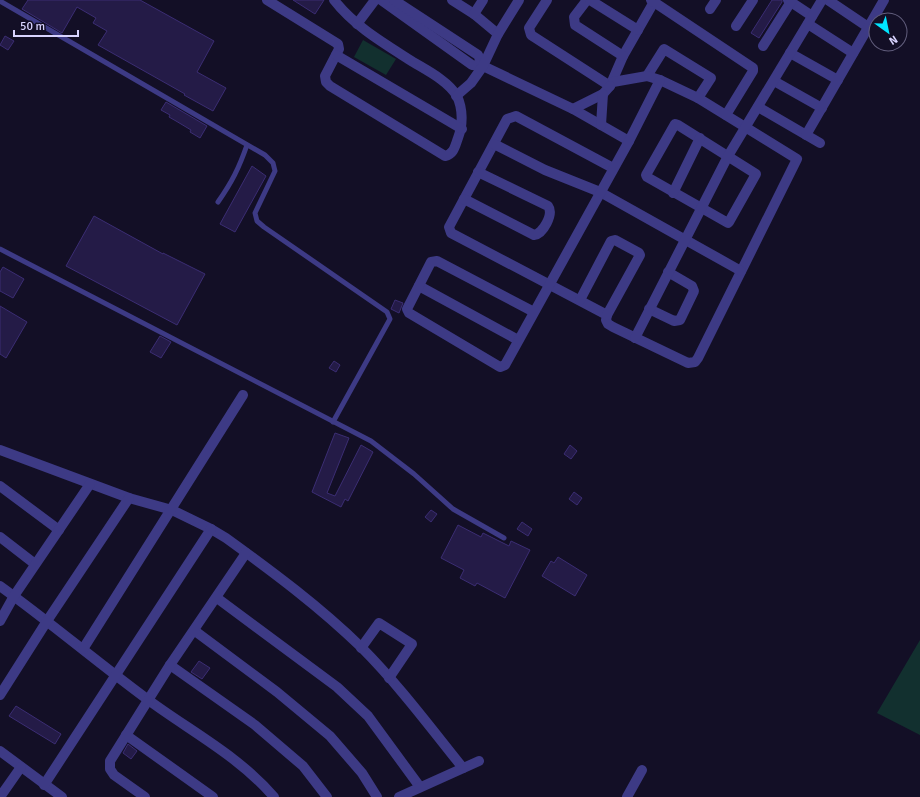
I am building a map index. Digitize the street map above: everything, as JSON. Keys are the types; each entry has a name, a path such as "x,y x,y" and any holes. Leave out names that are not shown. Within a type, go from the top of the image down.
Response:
{"street":[{"path":"268,0 338,44 339,48 325,76 326,82 330,86 444,156 450,155 462,129 462,112 456,96 445,83 372,36 344,13 334,0"},
{"path":"357,24 375,0"},
{"path":"381,0 427,27"},
{"path":"394,0 472,65 483,66 573,109 629,140"},
{"path":"452,0 474,14 498,34"},
{"path":"474,14 483,0"},
{"path":"456,96 471,82 483,66 498,34 519,0"},
{"path":"547,0 529,28 531,35 612,84 647,76 660,80 698,98 797,160 698,358 694,362 688,363 608,324 606,320 607,315 640,255 639,253 615,240 611,241 580,300"},
{"path":"587,0 574,17 575,25 623,56"},
{"path":"590,0 638,30"},
{"path":"736,26 753,0"},
{"path":"634,338 728,156 822,0"},
{"path":"806,135 868,26 828,0"},
{"path":"877,12 884,0"},
{"path":"573,109 603,94 612,84 623,56 653,1 753,68 753,71 726,115"},
{"path":"763,46 790,1 810,20 853,53"},
{"path":"647,76 664,49 711,78 698,98"},
{"path":"790,53 838,80"},
{"path":"336,55 462,129"},
{"path":"534,312 437,261 430,262 407,308 409,313 500,367 504,365 534,312 629,140 660,80"},
{"path":"774,81 822,108"},
{"path":"601,125 603,94"},
{"path":"758,107 820,143"},
{"path":"607,315 451,232 449,227 507,119 516,116 613,168"},
{"path":"674,124 700,138 754,172 756,176 730,222 728,223 648,179 646,175 674,124"},
{"path":"673,193 700,138"},
{"path":"494,144 545,170 600,192 741,271"},
{"path":"464,199 534,235 541,232 551,214 548,206 478,172"},
{"path":"649,309 674,321 680,320 694,291 694,288 668,272"},
{"path":"418,286 518,340"},
{"path":"83,649 172,510 243,395"},
{"path":"0,450 129,498 172,510 211,529 246,553 318,608 361,648 390,678 463,768"},
{"path":"0,621 35,564 90,484"},
{"path":"0,486 59,530"},
{"path":"0,695 47,621 129,498"},
{"path":"44,785 211,529"},
{"path":"0,537 35,564"},
{"path":"145,797 114,775 110,769 110,761 170,665 217,598 246,553"},
{"path":"0,586 148,700 216,746 264,785 274,797"},
{"path":"217,598 337,686 368,716 420,788"},
{"path":"361,648 379,623 412,644 390,678"},
{"path":"194,631 278,692 330,736 362,773 378,797"},
{"path":"170,665 261,730 303,766 327,797"},
{"path":"126,734 213,797"},
{"path":"0,751 62,797"},
{"path":"399,797 479,761"},
{"path":"0,797 21,767"},
{"path":"627,797 642,770"}],"lane":[{"path":"0,1 264,155 272,163 275,171 254,213 257,221 387,312 390,318 333,422"},
{"path":"218,202 238,171 247,145"},
{"path":"0,249 371,441 410,471 453,509 504,538"}],"green space":[{"path":"363,40 396,59 386,75 354,57"},
{"path":"920,640 920,735 877,713"}],"building":[{"path":"28,0 140,0 214,41 197,72 226,88 213,111 98,45 107,31 93,23 96,18 77,7 62,33 22,9"},
{"path":"293,0 324,0 315,14"},
{"path":"772,0 782,0 782,2 759,38 751,33"},
{"path":"5,36 14,41 8,50 0,45"},
{"path":"166,102 207,126 200,138 190,132 191,130 169,117 170,115 161,110"},
{"path":"252,166 266,176 235,232 220,224"},
{"path":"94,216 163,254 205,274 177,325 66,266"},
{"path":"3,267 24,279 13,298 0,291 0,272"},
{"path":"395,300 403,303 399,313 391,309"},
{"path":"0,306 27,322 6,358 0,354"},
{"path":"160,336 171,342 161,358 150,352"},
{"path":"334,361 340,365 336,372 329,368"},
{"path":"335,433 349,438 327,493 335,496 361,445 373,452 348,501 345,499 341,507 312,492"},
{"path":"570,445 577,451 571,459 564,454"},
{"path":"574,492 582,498 577,505 569,499"},
{"path":"431,510 437,514 431,522 425,517"},
{"path":"522,522 532,529 528,536 517,529"},
{"path":"458,525 481,537 483,533 509,546 511,541 530,550 505,598 477,583 475,586 460,578 464,570 441,558"},
{"path":"558,557 587,575 575,596 542,576 551,561 554,563"},
{"path":"199,661 210,668 202,679 191,672"},
{"path":"16,706 61,734 55,744 9,716"},
{"path":"128,744 137,751 131,759 123,753"}]}
